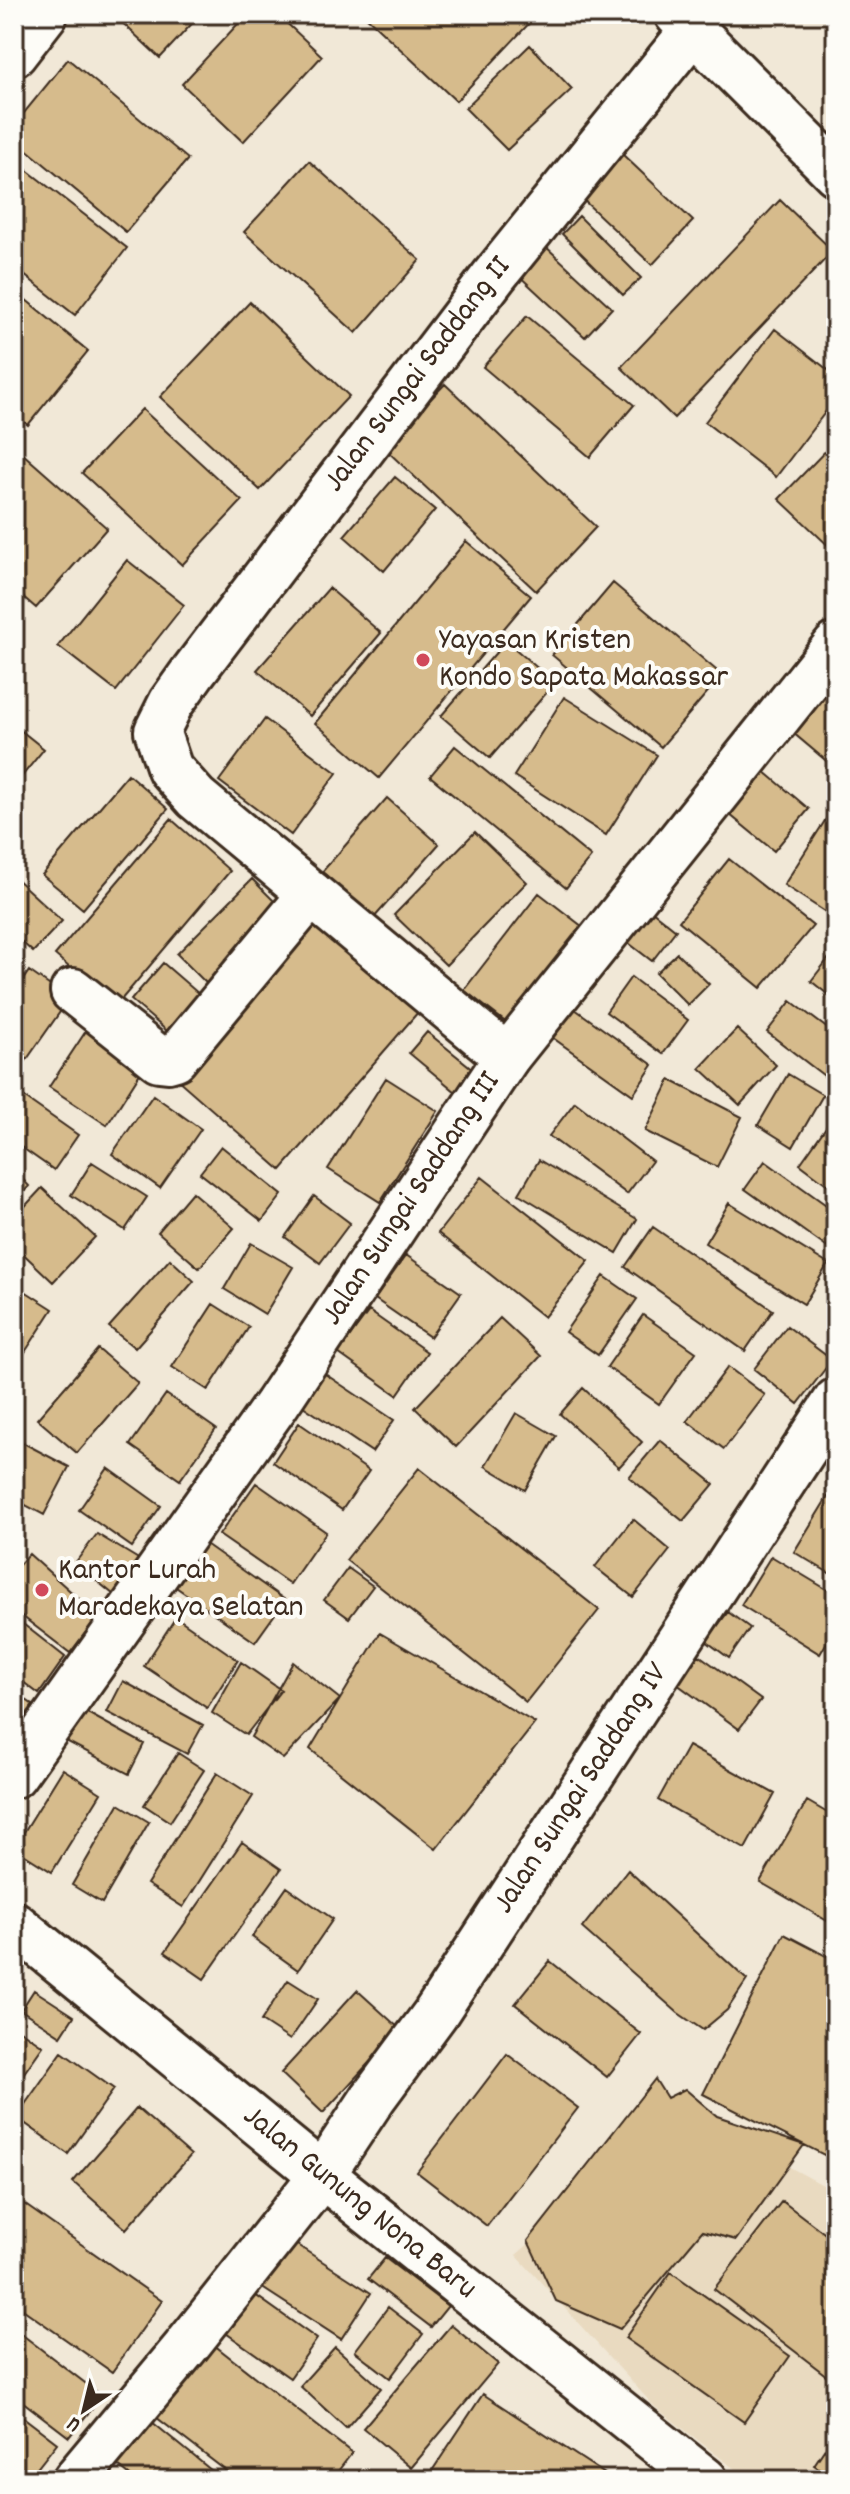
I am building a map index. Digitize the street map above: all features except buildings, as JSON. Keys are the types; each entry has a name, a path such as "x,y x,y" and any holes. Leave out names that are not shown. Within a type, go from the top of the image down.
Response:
{"street":[{"path":"14,54 45,14"},
{"path":"685,22 836,173"},
{"name":"Jalan Sungai Saddang II","path":"311,894 196,798 170,769 157,731 178,692 685,22"},
{"name":"Jalan Sungai Saddang III","path":"14,1775 276,1405 507,1057 836,645"},
{"path":"73,991 159,1059 175,1058 311,894 507,1057"},
{"name":"Jalan Sungai Saddang IV","path":"75,2480 185,2348 322,2175 373,2098 435,2014 836,1401"},
{"name":"Jalan Gunung Nona Baru","path":"14,1924 322,2175 705,2480"}],"shaded area":[{"path":"683,2110 836,2192 836,2480 749,2480 654,2406 516,2255"}],"place":[{"name":"Yayasan Kristen Kondo Sapata Makassar","path":"423,660"},
{"name":"Kantor Lurah Maradekaya Selatan","path":"42,1590"}]}
